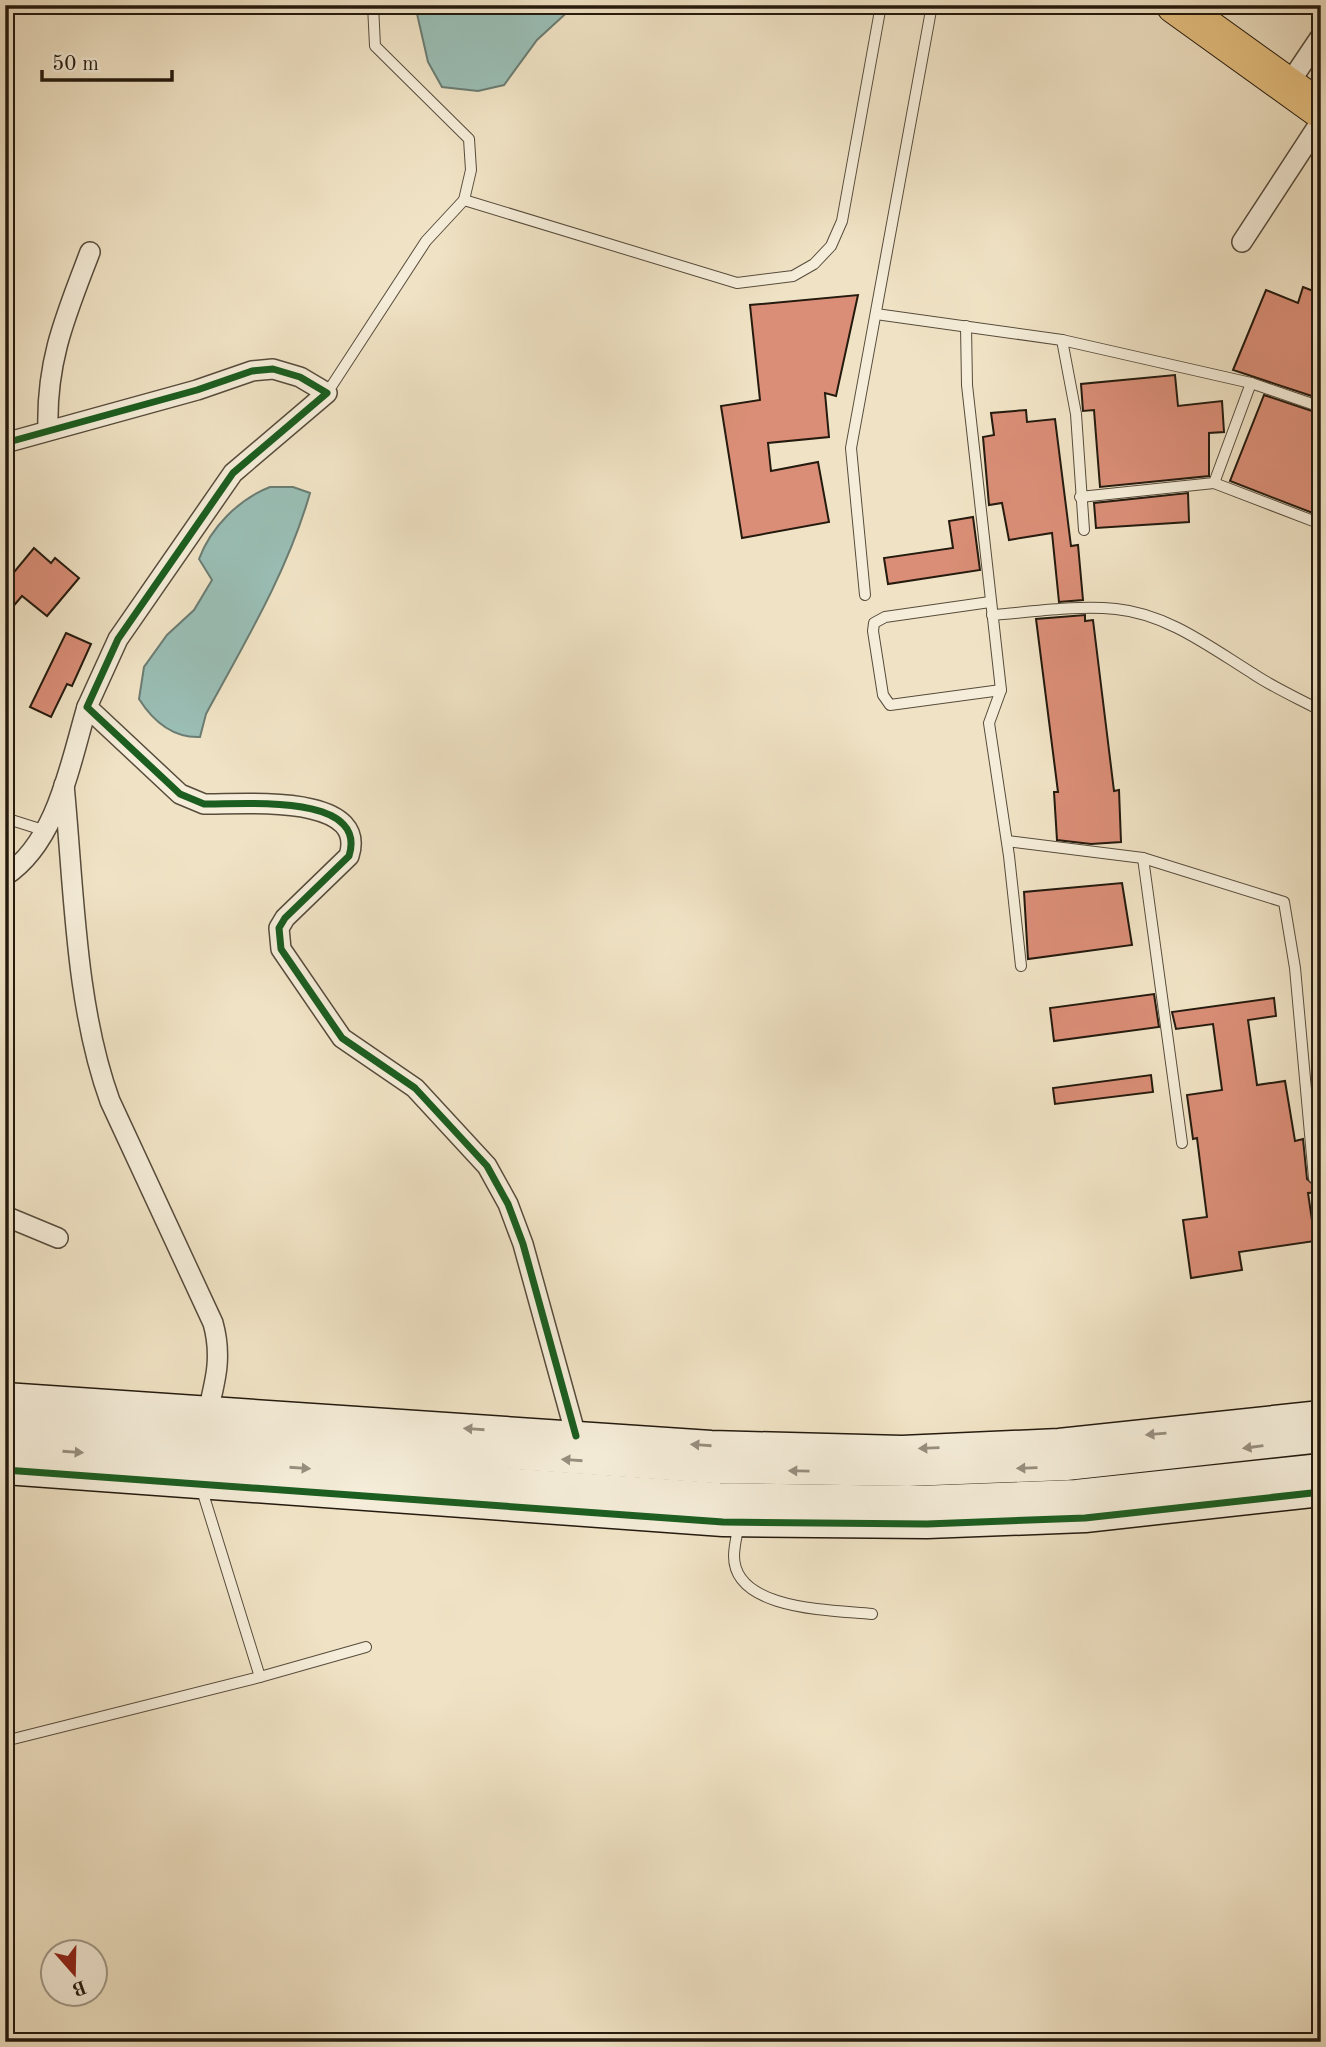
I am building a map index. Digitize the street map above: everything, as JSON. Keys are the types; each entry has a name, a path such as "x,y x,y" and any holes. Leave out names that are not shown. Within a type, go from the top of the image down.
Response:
{"highway":[{"path":"1175,5 1321,110"}],"street":[{"path":"1288,85 1321,36"},
{"path":"1242,242 1321,121"},
{"path":"48,429 47,390 57,340 90,252"},
{"path":"5,443 197,390 253,371 273,369 300,377 327,393 233,473 118,639 87,707 64,785 43,831 24,864 5,876"},
{"path":"87,707 180,794 192,800 204,804 310,807 341,821 350,832 353,844 349,856 285,918 279,929 281,949 342,1038 415,1088 487,1166 508,1204 523,1244 576,1436"},
{"path":"64,785 85,996 96,1063 110,1101 213,1322 219,1343 219,1365 208,1411"},
{"path":"5,1216 58,1238"},
{"path":"5,1397 144,1443 200,1484 739,1522 927,1524 1084,1518 1321,1492"},
{"path":"5,1470 144,1443 208,1411 710,1445 902,1450 1059,1443 1321,1415"},
{"path":"5,1420 144,1443 719,1497 918,1500 1076,1494 1321,1468"},
{"path":"5,1447 144,1443 714,1469 908,1472 1066,1466 1321,1438"}],"lane":[{"path":"327,393 426,242 464,200 471,170 469,139 375,46 373,5"},
{"path":"464,200 737,283 793,276 814,264 831,246 842,221 881,5"},
{"path":"865,595 851,449 932,5"},
{"path":"876,314 1062,340 1251,383 1321,407"},
{"path":"966,326 967,385 1002,690 989,723 1007,841 1021,967"},
{"path":"1062,340 1076,414 1084,530"},
{"path":"1214,483 1251,383"},
{"path":"1080,497 1214,483 1321,524"},
{"path":"990,602 885,617 874,623 873,631 883,695 890,705 1002,690"},
{"path":"992,615 1093,609 1118,609 1141,615 1202,639 1253,674 1314,706"},
{"path":"5,818 43,831"},
{"path":"1007,841 1143,858 1284,902 1295,968 1305,1103 1314,1178"},
{"path":"1143,858 1182,1143"},
{"path":"200,1484 260,1677"},
{"path":"739,1522 734,1557 736,1568 747,1586 758,1594 806,1607 872,1614"},
{"path":"5,1741 260,1677 366,1647"}],"water":[{"path":"415,5 575,5 537,40 504,85 478,91 442,87 428,62"},
{"path":"270,487 293,487 310,493 301,523 264,606 206,714 200,737 181,735 157,721 139,699 144,667 167,635 194,610 212,580 199,559 211,536 237,507"}],"building":[{"path":"1303,287 1321,294 1321,399 1233,370 1266,290 1298,303"},
{"path":"858,295 836,396 825,393 829,437 768,443 771,471 818,462 829,522 742,538 721,406 760,400 750,305"},
{"path":"1175,375 1178,406 1222,401 1224,432 1209,433 1209,476 1100,487 1094,410 1083,411 1081,384"},
{"path":"1264,395 1321,414 1321,508 1318,515 1230,481"},
{"path":"1026,410 1027,422 1055,419 1071,546 1078,545 1083,600 1059,602 1052,533 1009,540 1002,503 989,505 983,437 994,435 991,413"},
{"path":"1188,493 1189,522 1096,528 1094,503"},
{"path":"973,517 980,570 888,584 884,558 953,548 949,521"},
{"path":"34,548 51,563 55,558 79,578 47,616 22,596 5,616 5,583"},
{"path":"1085,615 1085,621 1093,620 1114,791 1119,790 1121,842 1091,844 1057,840 1054,792 1058,792 1036,619"},
{"path":"66,633 91,644 72,686 67,684 51,717 30,707"},
{"path":"1122,883 1132,945 1028,959 1024,892"},
{"path":"1154,994 1159,1027 1054,1041 1050,1008"},
{"path":"1274,998 1276,1016 1248,1020 1257,1085 1285,1081 1295,1141 1303,1139 1307,1179 1314,1185 1321,1181 1321,1192 1308,1193 1315,1241 1239,1252 1242,1270 1191,1278 1183,1220 1207,1217 1197,1138 1193,1139 1187,1095 1222,1090 1213,1024 1176,1029 1172,1012"},
{"path":"1151,1075 1153,1092 1055,1104 1053,1088"}],"cycle path":[{"path":"5,443 197,390 252,371 273,369 300,377 327,393 233,473 118,639 87,707 180,794 204,804 297,806 321,812 340,821 350,835 349,856 285,918 279,928 281,949 342,1038 415,1088 487,1166 508,1204 523,1244 576,1436"},
{"path":"5,1470 723,1522 927,1524 1085,1518 1321,1492"}]}
